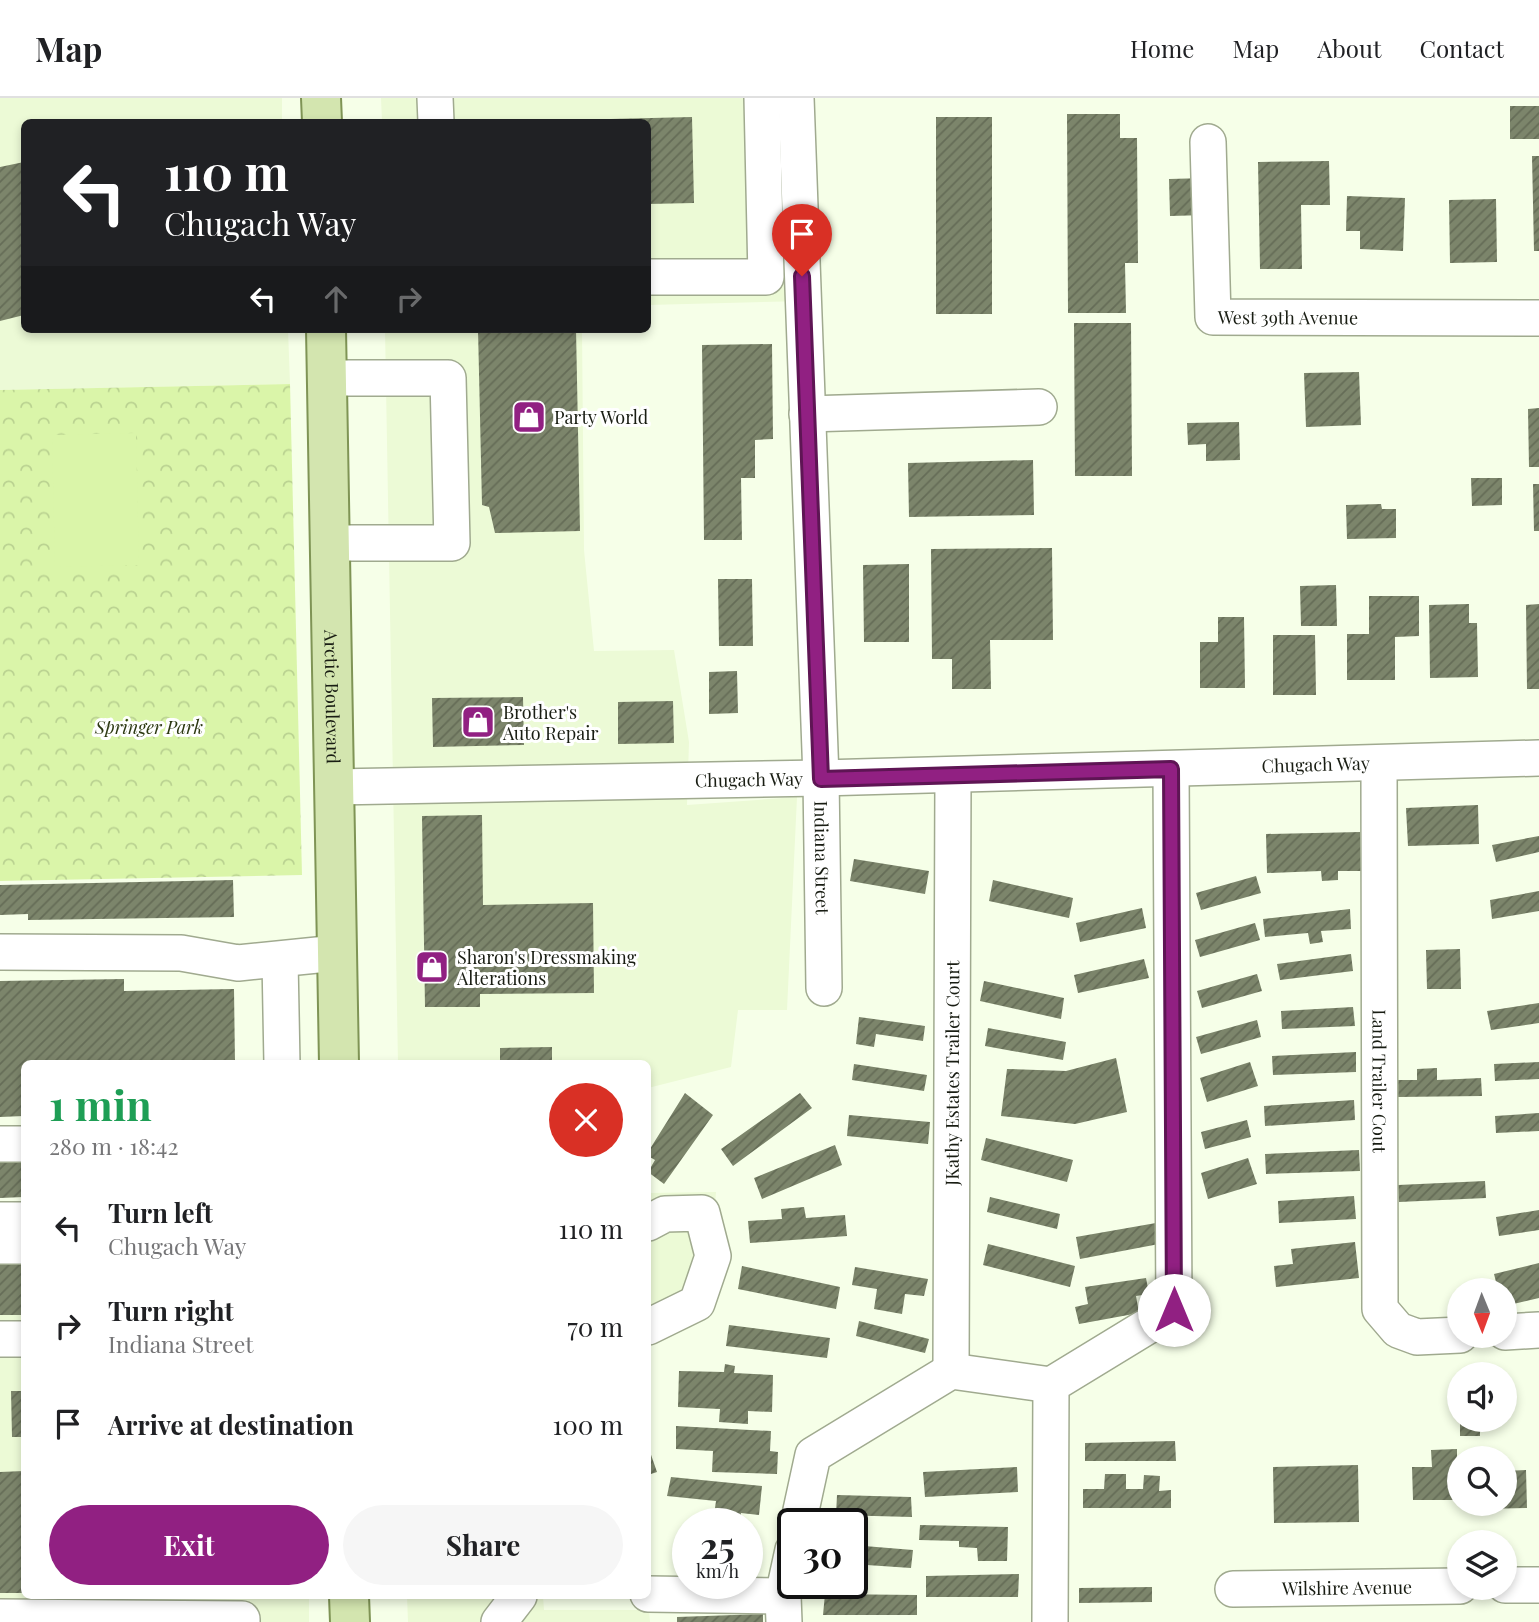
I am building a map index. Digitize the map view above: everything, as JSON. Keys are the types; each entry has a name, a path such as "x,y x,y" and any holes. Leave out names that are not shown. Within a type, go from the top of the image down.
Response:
{"main road":[{"path":"321,98 322,119"},
{"name":"Arctic Boulevard","path":"326,333 339,1060"},
{"path":"349,1599 350,1622"}],"street":[{"path":"435,98 436,119"},
{"path":"651,277 765,277 762,98"},
{"name":"Indiana Street","path":"796,98 821,779 824,988"},
{"name":"West 39th Avenue","path":"1208,142 1213,317 1539,318"},
{"path":"327,378 448,379 452,543 330,543"},
{"path":"807,414 1039,407"},
{"name":"Chugach Way","path":"334,787 821,779 1539,758"},
{"name":"Land Trailer Cout","path":"1379,763 1380,1309 1398,1330 1417,1337 1447,1336"},
{"path":"801,1508 813,1455 951,1371 1051,1385 1174,1310 1171,769"},
{"name":"JKathy Estates Trailer Court","path":"951,1371 953,775"},
{"path":"0,952 181,953 238,963 337,953"},
{"path":"280,960 282,1060"},
{"path":"0,1144 21,1144"},
{"path":"651,1221 665,1213 702,1213 713,1256 697,1303 651,1326"},
{"path":"0,1220 21,1220"},
{"path":"0,1246 21,1246"},
{"path":"1517,1331 1539,1330"},
{"path":"0,1339 21,1339"},
{"path":"1050,1622 1051,1385"},
{"path":"1517,1586 1539,1585"},
{"name":"Wilshire Avenue","path":"1233,1589 1447,1586"},
{"path":"651,1594 784,1609"},
{"path":"499,1622 517,1599"},
{"path":"0,1617 242,1619 242,1622"}],"shaded area":[{"path":"0,98 282,98 282,119 21,119 21,333 288,333 290,384 0,390"},
{"path":"381,98 796,98 803,301 651,305 651,119 382,119"},
{"path":"385,333 582,333 584,550 594,651 674,650 689,742 687,805 797,797 787,1010 738,1010 731,1067 651,1087 651,1060 398,1060"},
{"path":"716,1192 707,1311 651,1341 651,1193"},
{"path":"21,1224 21,1599 309,1599 309,1622 0,1622 0,1225"},
{"path":"407,1599 543,1599 544,1610 649,1610 650,1622 408,1622"}],"green space":[{"name":"Springer Park","path":"290,384 302,875 0,881 0,390"},
{"path":"136,433 139,565 55,567 52,435"}],"building":[{"path":"1510,106 1539,106 1539,139 1510,139"},
{"path":"1067,114 1120,114 1120,138 1137,138 1138,263 1125,263 1126,313 1068,313"},
{"path":"692,117 694,203 651,204 651,119 611,119"},
{"path":"936,117 992,117 992,314 936,314"},
{"path":"1532,156 1539,156 1539,251 1534,251"},
{"path":"1329,161 1330,205 1301,205 1302,269 1260,269 1258,162"},
{"path":"21,163 21,316 0,321 0,167"},
{"path":"1206,178 1207,215 1170,216 1169,179"},
{"path":"1347,196 1405,198 1403,251 1360,249 1360,231 1346,231"},
{"path":"1496,199 1497,262 1450,263 1449,200"},
{"path":"1074,323 1131,323 1132,476 1075,476"},
{"name":"Party World","path":"478,333 576,333 580,531 495,533 489,507 482,505"},
{"path":"772,344 773,439 755,440 755,478 741,478 742,540 704,540 702,345"},
{"path":"1359,372 1361,425 1306,427 1304,373"},
{"path":"1539,408 1539,467 1529,467 1528,409"},
{"path":"1239,422 1240,460 1206,461 1206,444 1188,445 1187,423"},
{"path":"1033,460 1034,515 909,517 908,463"},
{"path":"1471,478 1502,478 1502,505 1472,506"},
{"path":"1533,484 1539,484 1539,531 1534,531"},
{"path":"1381,504 1382,509 1396,509 1396,538 1347,539 1346,505"},
{"path":"1052,548 1053,640 990,640 991,689 952,689 952,659 932,659 931,549"},
{"path":"909,564 909,642 864,642 863,565"},
{"path":"718,579 752,579 753,646 719,646"},
{"path":"1336,585 1337,626 1301,626 1300,586"},
{"path":"1369,596 1419,596 1419,636 1395,637 1395,680 1347,680 1347,634 1369,634"},
{"path":"1469,604 1469,623 1477,623 1478,677 1430,678 1429,605"},
{"path":"1539,604 1539,689 1527,689 1526,605"},
{"path":"1218,617 1244,617 1245,688 1200,688 1200,642 1218,642"},
{"path":"1273,635 1315,635 1316,695 1273,695"},
{"path":"737,671 738,713 709,714 709,672"},
{"name":"Brother's Auto Repair","path":"523,697 524,745 433,747 432,698"},
{"path":"673,701 674,743 618,744 618,702"},
{"path":"1478,805 1479,844 1408,846 1406,808"},
{"path":"482,815 483,905 593,903 594,993 480,994 480,1007 425,1007 422,816"},
{"path":"1360,832 1361,871 1338,871 1338,880 1322,881 1321,871 1267,873 1266,834"},
{"path":"1539,836 1539,852 1496,862 1492,845"},
{"path":"854,859 929,871 925,894 850,881"},
{"path":"1256,876 1261,893 1201,910 1196,893"},
{"path":"233,880 234,917 28,920 28,914 0,915 0,885"},
{"path":"993,880 1073,898 1069,918 989,901"},
{"path":"1539,891 1539,911 1492,919 1490,900"},
{"path":"1142,908 1146,928 1080,942 1076,923"},
{"path":"1350,909 1351,929 1321,931 1323,942 1310,944 1308,933 1265,937 1263,919"},
{"path":"1255,923 1260,940 1200,957 1195,940"},
{"path":"1460,949 1461,989 1427,989 1426,950"},
{"path":"1351,954 1353,971 1280,980 1277,964"},
{"path":"1144,959 1149,978 1078,993 1074,975"},
{"path":"1257,974 1262,991 1202,1008 1197,991"},
{"path":"124,979 124,991 234,989 235,1060 21,1060 21,1116 0,1117 0,981"},
{"path":"984,981 1064,998 1061,1019 980,1001"},
{"path":"1539,1003 1539,1023 1491,1030 1487,1011"},
{"path":"1353,1007 1355,1026 1282,1029 1281,1011"},
{"path":"859,1017 925,1026 923,1041 876,1034 874,1047 856,1044"},
{"path":"1257,1020 1261,1037 1201,1054 1196,1037"},
{"path":"988,1028 1066,1042 1063,1060 985,1046"},
{"path":"552,1047 552,1060 500,1060 500,1048"},
{"path":"1356,1052 1356,1072 1273,1075 1272,1056"},
{"path":"1116,1058 1127,1112 1075,1124 1001,1116 1007,1069 1066,1071"},
{"path":"1250,1062 1258,1086 1207,1102 1200,1078"},
{"path":"1539,1062 1539,1079 1495,1081 1494,1064"},
{"path":"854,1064 927,1075 924,1091 852,1080"},
{"path":"1437,1068 1437,1080 1481,1078 1482,1096 1398,1097 1397,1080 1417,1080 1417,1069"},
{"path":"685,1093 713,1115 664,1184 651,1174 655,1160 651,1158 651,1147"},
{"path":"800,1093 812,1108 733,1166 721,1149"},
{"path":"1354,1100 1355,1120 1265,1126 1264,1106"},
{"path":"1539,1113 1539,1131 1496,1133 1495,1116"},
{"path":"849,1115 930,1122 928,1144 847,1136"},
{"path":"1247,1120 1251,1137 1205,1149 1201,1132"},
{"path":"986,1138 1073,1160 1067,1182 981,1160"},
{"path":"835,1145 842,1165 762,1199 754,1178"},
{"path":"1359,1150 1360,1171 1266,1174 1265,1154"},
{"path":"0,1157 21,1157 21,1197 0,1198"},
{"path":"1248,1158 1257,1184 1208,1199 1201,1173"},
{"path":"1485,1181 1486,1198 1399,1202 1398,1185"},
{"path":"1354,1196 1356,1219 1279,1223 1278,1201"},
{"path":"990,1197 1060,1214 1057,1229 987,1212"},
{"path":"804,1207 806,1218 845,1215 847,1236 750,1243 748,1221 782,1219 781,1209"},
{"path":"1539,1210 1539,1230 1499,1236 1496,1217"},
{"path":"1156,1223 1159,1244 1080,1259 1076,1237"},
{"path":"1355,1242 1359,1278 1276,1287 1274,1266 1293,1264 1291,1249"},
{"path":"988,1244 1075,1266 1070,1287 983,1265"},
{"path":"0,1263 21,1263 21,1315 0,1315"},
{"path":"1539,1263 1539,1298 1517,1303 1517,1278 1495,1278 1494,1274"},
{"path":"742,1266 840,1287 836,1309 738,1289"},
{"path":"855,1267 928,1279 924,1296 905,1294 902,1314 874,1309 877,1289 852,1285"},
{"path":"1146,1278 1149,1294 1136,1296 1139,1313 1079,1324 1075,1307 1088,1304 1085,1287"},
{"path":"859,1321 929,1339 925,1353 856,1336"},
{"path":"729,1325 830,1338 827,1358 726,1346"},
{"path":"725,1364 735,1366 734,1373 773,1375 772,1412 748,1411 748,1424 719,1422 720,1409 678,1407 679,1371 724,1372"},
{"path":"11,1391 21,1391 21,1437 12,1437"},
{"path":"676,1426 771,1431 770,1451 778,1452 777,1474 712,1472 713,1451 676,1449"},
{"path":"1460,1432 1480,1432 1480,1436 1460,1436"},
{"path":"1175,1441 1176,1461 1085,1461 1085,1443"},
{"path":"1447,1449 1447,1500 1413,1500 1412,1467 1432,1467 1431,1450"},
{"path":"651,1455 657,1472 651,1474"},
{"path":"1358,1465 1359,1522 1274,1523 1273,1467"},
{"path":"1017,1467 1018,1492 925,1497 923,1472"},
{"path":"1517,1470 1526,1470 1527,1508 1517,1508"},
{"path":"21,1471 21,1593 0,1593 0,1472"},
{"path":"1105,1474 1126,1474 1126,1489 1143,1489 1144,1475 1160,1476 1159,1491 1171,1490 1171,1508 1083,1508 1083,1489 1104,1489"},
{"path":"671,1477 762,1486 760,1508 715,1508 716,1501 667,1496"},
{"path":"837,1495 911,1497 912,1517 868,1516 868,1508 836,1508"},
{"path":"920,1525 1008,1527 1007,1561 978,1561 977,1548 959,1547 959,1541 919,1540"},
{"path":"868,1546 913,1550 911,1568 868,1565"},
{"path":"1019,1574 1018,1597 926,1597 926,1576"},
{"path":"1152,1587 1152,1602 1079,1603 1079,1588"},
{"path":"868,1594 917,1595 917,1615 823,1615 825,1599 868,1599"},
{"path":"763,1614 763,1622 677,1622 677,1617"}],"place":[{"name":"Party World","path":"529,417"},
{"name":"Brother's Auto Repair","path":"478,722"},
{"name":"Sharon's Dressmaking Alterations","path":"432,967"}],"route":[{"path":"802,276 821,779 1171,769 1174,1310"}]}
